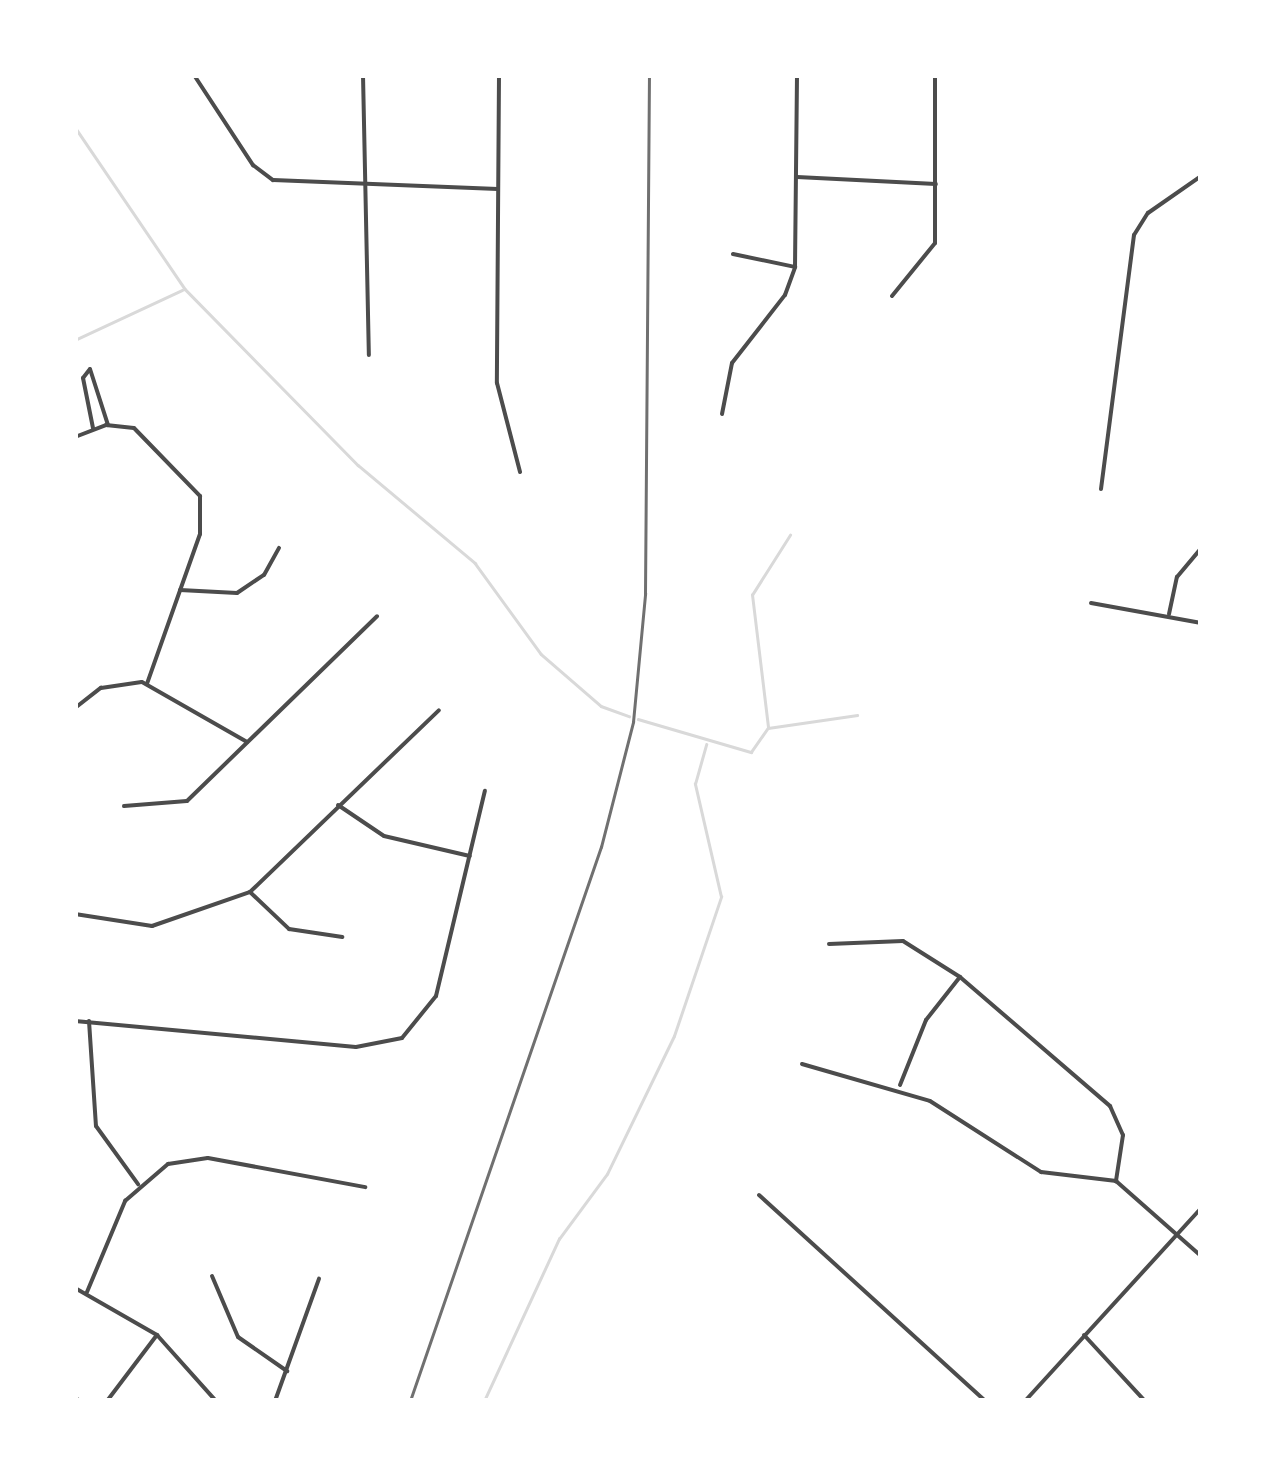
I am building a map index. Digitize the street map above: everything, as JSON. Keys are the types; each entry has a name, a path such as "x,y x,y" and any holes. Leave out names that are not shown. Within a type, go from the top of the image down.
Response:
{"street":[{"path":"194,75 253,166 272,180 362,188 498,188"},
{"path":"363,75 362,188 370,354"},
{"path":"498,75 497,383 520,472"},
{"path":"722,414 732,363 785,296 795,267 798,75"},
{"path":"892,296 935,243 936,75"},
{"path":"1101,489 1134,235 1148,213 1201,176"},
{"path":"797,177 936,184"},
{"path":"733,254 795,267"},
{"path":"93,428 88,370 97,376 108,424"},
{"path":"75,437 108,424 140,432 196,488 201,530 146,684"},
{"path":"75,540 75,550"},
{"path":"180,590 237,593 279,548"},
{"path":"1169,614 1177,577 1201,548"},
{"path":"1091,603 1169,614 1201,623"},
{"path":"124,806 179,805 376,616"},
{"path":"75,708 115,683 146,684 246,742"},
{"path":"75,914 152,926 250,892 439,710"},
{"path":"75,1021 356,1047 402,1038 436,996 485,791"},
{"path":"338,805 384,836 470,856"},
{"path":"250,892 289,929 342,937"},
{"path":"829,944 903,942 960,977 1110,1106 1123,1135 1116,1181"},
{"path":"900,1088 926,1020 960,977"},
{"path":"88,1021 96,1126 138,1184"},
{"path":"802,1064 900,1088 1042,1172 1116,1181 1180,1231 1201,1256"},
{"path":"87,1292 138,1184 194,1158 365,1187"},
{"path":"759,1195 985,1401"},
{"path":"1025,1401 1201,1208"},
{"path":"212,1276 238,1337 287,1371"},
{"path":"276,1401 319,1279"},
{"path":"75,1288 157,1336 216,1401"},
{"path":"108,1401 157,1336"},
{"path":"1084,1336 1144,1401"}],"waterway":[{"path":"75,127 185,289 358,465 475,563 541,654 601,706 629,716"},
{"path":"75,340 182,290"},
{"path":"768,727 752,595 790,535"},
{"path":"638,719 751,752 768,728 857,715"},
{"path":"484,1401 559,1239 607,1174 674,1036 721,897 695,784 706,745"}],"railway":[{"path":"410,1401 601,847 633,722 645,594 649,75"}]}
